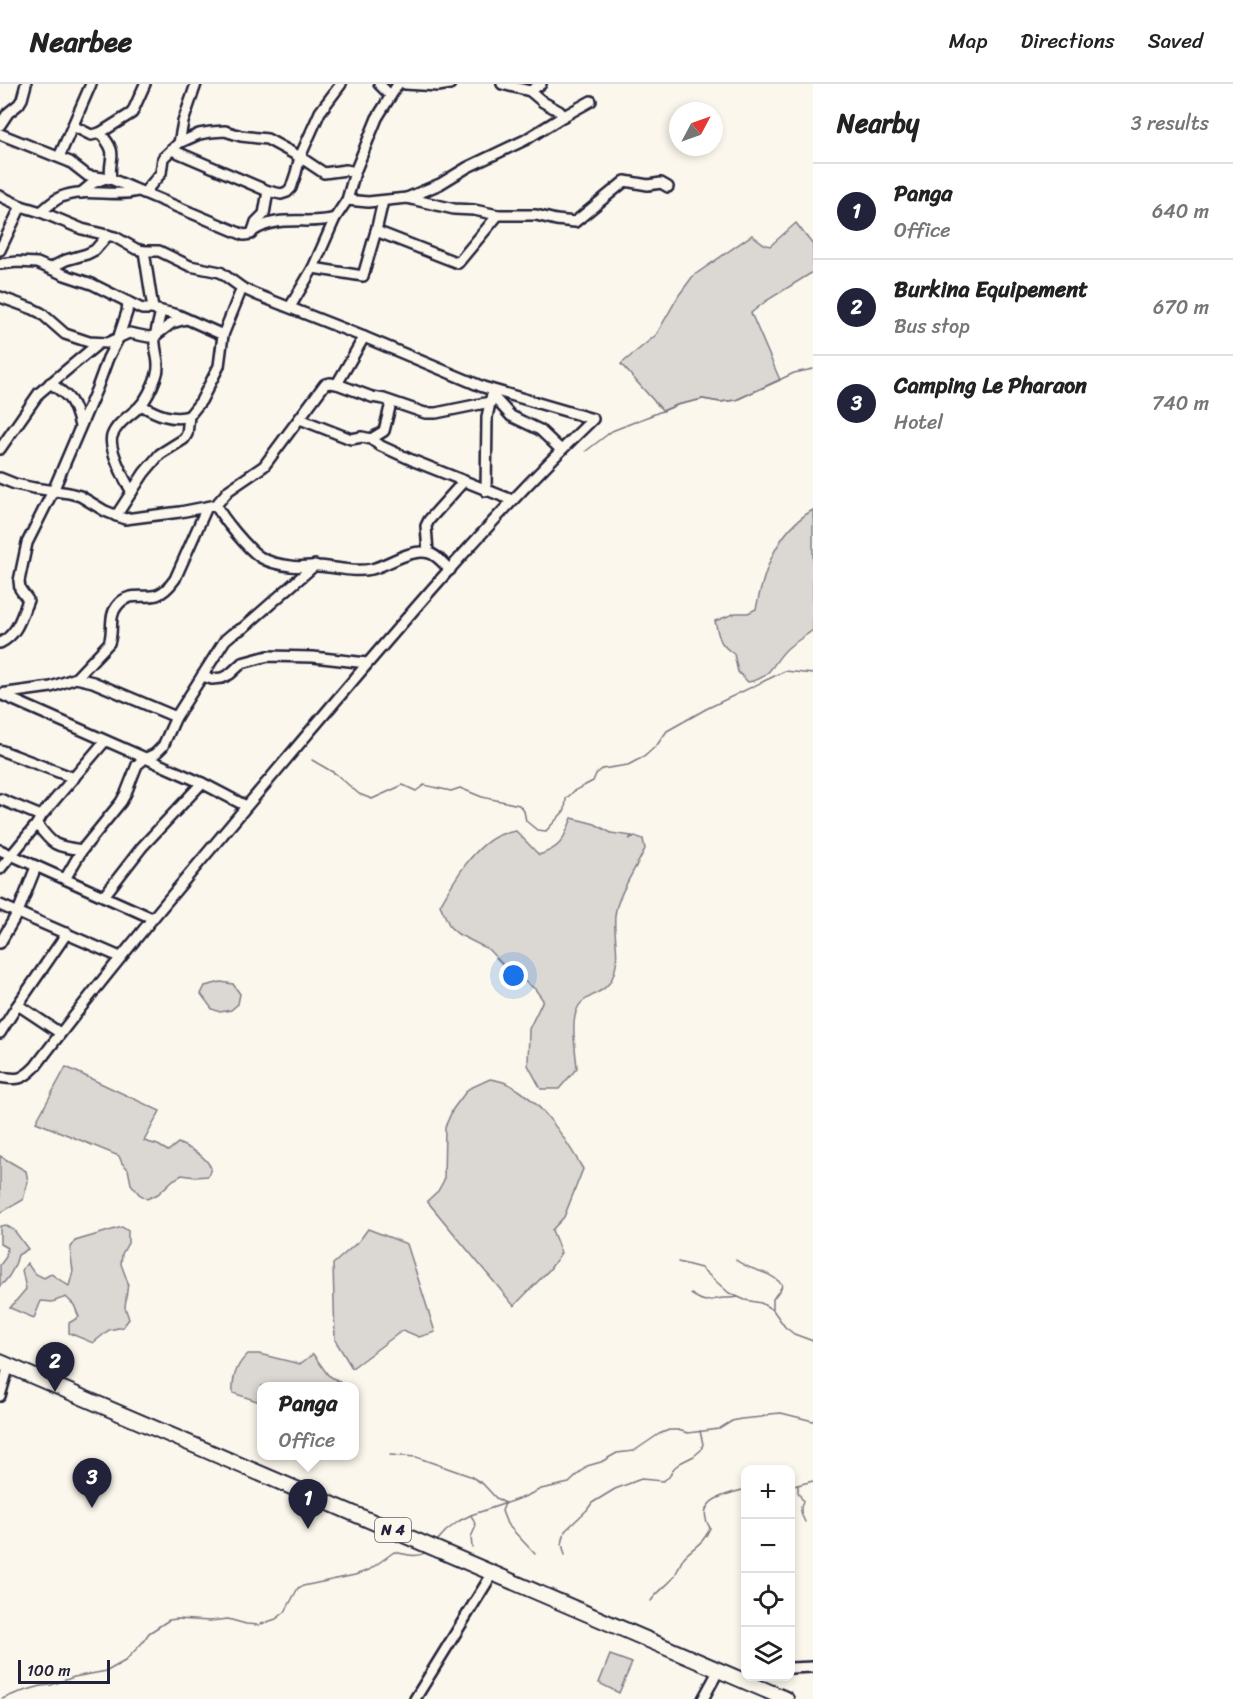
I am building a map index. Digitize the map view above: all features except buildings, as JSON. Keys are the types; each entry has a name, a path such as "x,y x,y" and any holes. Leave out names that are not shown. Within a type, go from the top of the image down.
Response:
{"highway":[{"name":"N 4","path":"4,1368 108,1417 767,1699"},
{"name":"N 4","path":"4,1368 741,1675"},
{"name":"N 4","path":"754,1681 786,1699"}],"street":[{"path":"0,125 8,113 19,104 26,84"},
{"path":"59,157 91,84"},
{"path":"73,126 90,135 100,133 132,113 145,84"},
{"path":"175,147 196,84"},
{"path":"175,147 268,191 281,194 287,192 293,185 300,157 320,112 341,84"},
{"path":"379,84 390,95"},
{"path":"290,307 313,268 334,218 347,200 355,172 377,118 398,84"},
{"path":"405,84 438,86 450,84"},
{"path":"502,84 530,91 564,116"},
{"path":"530,91 541,84"},
{"path":"347,200 368,202 407,198 440,184 486,157 525,140 591,101"},
{"path":"41,212 60,197 81,193 141,192 161,173 164,158 175,147 199,134 225,131 241,136 267,139 324,173 346,170 355,172"},
{"path":"81,193 93,183 107,179 110,173 112,149 100,133"},
{"path":"0,134 59,157 78,167 87,176 107,179 244,235 269,223 293,220 323,221 334,218"},
{"path":"407,198 454,209 498,215 536,214 556,220 575,222 626,181 661,183 668,187"},
{"path":"254,231 256,222 264,214 268,191"},
{"path":"0,196 81,229 115,237 136,249 159,251 190,266 220,272 242,288 452,374 492,395 593,419 512,500 367,663 152,918 27,1075 19,1079 0,1077"},
{"path":"313,268 363,276 383,201"},
{"path":"0,250 21,206"},
{"path":"376,231 458,263 498,215"},
{"path":"50,268 66,260 87,254 108,236"},
{"path":"132,492 125,482 116,457 112,436 126,418 141,405 157,376 159,364 154,346 157,310 144,251"},
{"path":"0,264 38,263 92,284 144,309 178,315 222,335"},
{"path":"116,516 144,473 160,454 187,434 189,416 218,370 222,335 242,288"},
{"path":"0,297 41,313 65,334 89,342 107,343 129,333 147,337 155,336 172,323 186,319"},
{"path":"0,643 16,631 28,600 20,589 19,573 27,543 118,339 128,302"},
{"path":"337,384 364,337"},
{"path":"0,449 31,404 50,383 99,343"},
{"path":"50,383 70,398 80,426"},
{"path":"246,806 202,783 0,694 51,687 76,678 109,643 112,636 110,624 117,605 126,598 156,595 167,589 181,568 212,506 229,490 264,466 325,384 337,384 430,414 492,395"},
{"path":"492,395 511,416 540,430 561,450"},
{"path":"486,491 487,417 492,395"},
{"path":"371,439 384,431 392,403"},
{"path":"141,405 170,418 189,416"},
{"path":"300,419 351,439 362,437 371,439 414,461 512,500"},
{"path":"0,478 24,486 80,496 126,519 212,506"},
{"path":"428,552 426,526 429,520 464,481"},
{"path":"212,506 260,557 291,567 315,565 348,571 374,569 395,559 428,552 450,570"},
{"path":"65,879 82,850 121,802 136,765 163,746 176,717 214,654 228,637 243,628 315,565"},
{"path":"202,676 212,679 222,678 242,663 268,656 313,657 367,663"},
{"path":"76,678 93,682 176,717"},
{"path":"0,869 105,741"},
{"path":"0,750 74,778"},
{"path":"104,896 142,847 202,783"},
{"path":"0,799 39,820 51,842 60,847 82,850"},
{"path":"0,850 152,918"},
{"path":"0,943 18,912 36,867"},
{"path":"0,905 120,957"},
{"path":"0,1033 67,933"},
{"path":"17,1006 21,1006 60,1033"},
{"path":"0,1396 4,1368"},
{"path":"415,1699 489,1579"},
{"path":"795,1667 811,1665"},
{"path":"703,1699 715,1677"}],"shaded area":[{"path":"796,223 813,245 813,272 751,313 780,380 736,400 720,402 703,399 663,411 621,364 656,335 693,276 752,235 770,246"},
{"path":"813,510 813,630 789,647 762,677 748,682 738,672 734,654 720,640 715,621 756,609 763,580 774,553 790,529"},
{"path":"572,818 595,824 611,833 632,836 629,839 635,836 643,839 645,849 616,909 617,954 613,976 607,986 582,1002 575,1015 577,1068 559,1089 541,1089 528,1065 529,1029 543,1000 535,989 505,967 488,949 458,934 450,927 440,905 466,864 492,839 516,831 539,855 558,845"},
{"path":"221,982 233,984 240,994 238,1004 231,1010 220,1012 212,1009 201,994 205,986"},
{"path":"66,1067 160,1111 144,1141 168,1151 178,1143 193,1150 211,1168 208,1176 182,1175 158,1194 147,1199 139,1194 131,1184 128,1169 119,1156 36,1122"},
{"path":"490,1079 506,1083 531,1100 551,1121 583,1169 564,1217 552,1230 561,1253 550,1269 514,1306 427,1201 438,1191 444,1180 445,1127 453,1109 468,1089"},
{"path":"0,1156 26,1171 28,1181 23,1200 0,1213"},
{"path":"5,1225 14,1230 28,1249 18,1255 12,1272 0,1286 0,1265 6,1257 7,1248 0,1244 0,1226"},
{"path":"122,1227 128,1231 128,1243 122,1254 121,1264 128,1283 125,1307 129,1319 123,1327 109,1330 93,1343 69,1333 69,1323 79,1317 74,1305 66,1297 52,1302 41,1301 34,1318 10,1308 26,1289 22,1270 27,1263 34,1273 44,1278 51,1274 69,1286 73,1271 70,1249 75,1241"},
{"path":"368,1229 407,1244 435,1332 419,1337 403,1330 352,1368 335,1340 333,1264 359,1241"},
{"path":"248,1354 259,1354 300,1364 313,1354 328,1375 339,1382 257,1382 257,1401 233,1393 233,1382 241,1362"},
{"path":"610,1655 632,1663 619,1693 599,1683"}],"waterway":[{"path":"586,451 612,431 677,405 703,399 720,402 736,400 794,373 813,369"},
{"path":"312,760 336,774 359,794 372,799 403,785 416,791 424,785 451,791 460,788 482,797 519,805 524,811 526,821 537,830 546,831 565,810 566,799 574,791 593,781 602,769 628,765 645,756 667,731 706,709 785,671 813,674"},
{"path":"736,1260 770,1275 782,1284 773,1299 773,1309"},
{"path":"678,1262 701,1268 729,1293 745,1300 761,1303 773,1310 785,1327 794,1334 813,1341"},
{"path":"691,1294 707,1301 738,1297"},
{"path":"435,1543 446,1531 471,1515 541,1489 569,1483 587,1466 601,1462 617,1453 634,1451 669,1430 688,1433 719,1429 732,1421 781,1413 813,1421"},
{"path":"565,1555 562,1544 565,1531 592,1503 615,1489 641,1479 663,1481 680,1463 701,1450 703,1444 700,1431"},
{"path":"390,1455 416,1457 470,1476 483,1484 496,1498 505,1503 502,1511 507,1524 535,1554"},
{"path":"795,1486 813,1481"},
{"path":"798,1485 798,1492 803,1501 801,1512 805,1522"},
{"path":"651,1601 674,1577 685,1556 702,1541 707,1533 710,1528 706,1518 709,1505 721,1496 741,1490"},
{"path":"471,1515 476,1526 471,1537 472,1547"},
{"path":"2,1699 74,1677 107,1671 125,1661 149,1633 169,1620 228,1619 258,1625 276,1619 285,1612 298,1588 369,1570 394,1552 416,1555 428,1551"}],"place":[{"name":"Burkina Equipement","path":"55,1392"},
{"name":"Camping Le Pharaon","path":"92,1508"},
{"name":"Panga","path":"308,1529"}]}
